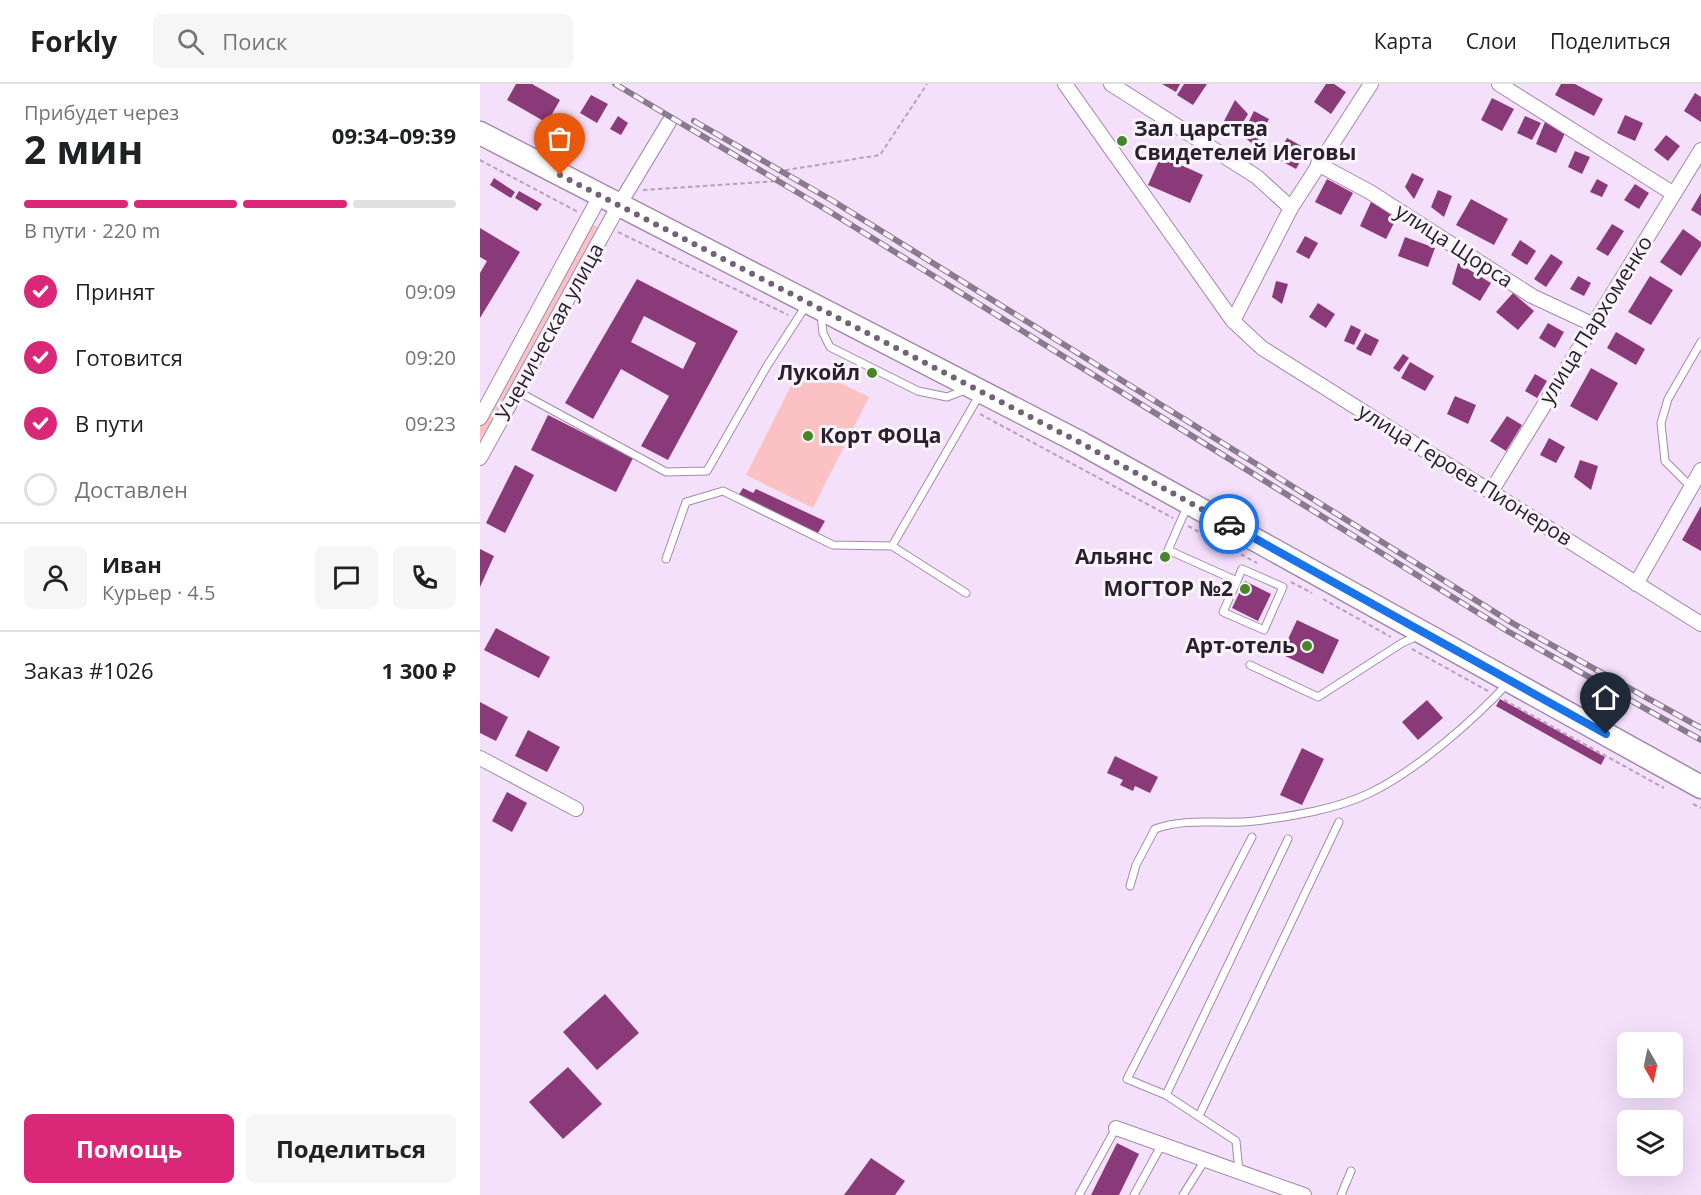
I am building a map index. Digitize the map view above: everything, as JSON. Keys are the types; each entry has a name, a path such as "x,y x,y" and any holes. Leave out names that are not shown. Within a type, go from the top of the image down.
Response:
{"main road":[{"path":"480,133 616,203 808,311 975,396 1185,512 1425,633 1503,688 1696,795"}],"street":[{"name":"улица Героев Пионеров","path":"1065,84 1233,321 1262,348 1302,376 1492,490 1701,624"},
{"path":"1111,84 1257,177 1291,208"},
{"path":"1233,321 1291,208 1369,84"},
{"path":"1499,84 1674,194"},
{"path":"616,203 669,122"},
{"name":"улица Пархоменко","path":"1492,490 1701,150"},
{"name":"улица Щорса","path":"1318,164 1370,192 1532,296 1592,324"},
{"name":"Ученическая улица","path":"482,408 588,217 616,203"},
{"name":"Ученическая улица","path":"480,458 616,203"},
{"path":"1636,584 1701,470"},
{"path":"480,758 576,809"},
{"path":"1116,1128 1304,1195"}],"lane":[{"path":"517,391 666,472 707,471 766,366 808,311"},
{"path":"1690,487 1665,460 1661,423 1668,399 1701,342"},
{"path":"892,546 975,396"},
{"path":"666,559 686,502 723,491 833,545 892,546 966,593"},
{"path":"1185,512 1168,550 1237,581"},
{"path":"1242,569 1283,587 1264,630 1223,612 1237,581 1242,569"},
{"path":"1250,665 1318,697 1402,644 1425,633"},
{"path":"1130,886 1136,865 1155,829 1174,822 1248,822 1303,815 1369,794 1427,756 1482,712 1503,688"},
{"path":"1199,1116 1339,822"},
{"path":"1239,1172 1236,1141 1166,1095 1127,1080 1252,837"},
{"path":"1166,1095 1288,840"},
{"path":"1079,1195 1116,1128"},
{"path":"1134,1195 1162,1144"},
{"path":"1183,1195 1206,1160"},
{"path":"1341,1195 1351,1171"}],"path":[{"path":"808,311 616,231 616,203 639,190 777,181 780,171 880,155 927,84"},
{"path":"480,160 588,217"},
{"path":"975,396 1185,512 1263,567"},
{"path":"1284,578 1402,644 1503,688 1671,792"},
{"path":"1696,795 1701,808"}],"shaded area":[{"path":"593,225 598,227 480,444 480,427"},
{"name":"Корт ФОЦа","path":"802,364 869,397 813,508 746,475"}],"building":[{"path":"516,84 532,84 560,100 547,123 507,100"},
{"path":"1162,84 1180,84 1176,92"},
{"path":"1184,84 1207,84 1193,105 1177,95"},
{"path":"1326,84 1334,84 1346,92 1331,114 1314,102"},
{"path":"1561,84 1575,84 1603,99 1594,116 1555,95"},
{"path":"1695,93 1701,97 1701,122 1684,111"},
{"path":"591,95 608,104 597,123 580,113"},
{"path":"1492,98 1514,109 1502,131 1481,120"},
{"path":"1235,100 1248,114 1239,129 1224,121"},
{"path":"1254,111 1269,119 1255,146 1242,135"},
{"path":"1625,115 1643,123 1635,141 1617,133"},
{"path":"618,116 628,123 621,135 610,129"},
{"path":"1525,116 1541,123 1532,140 1517,133"},
{"path":"1545,122 1566,131 1556,153 1536,144"},
{"path":"1666,135 1680,146 1668,161 1654,150"},
{"path":"1287,138 1307,149 1296,169 1276,158"},
{"path":"1575,151 1590,157 1582,174 1568,167"},
{"path":"1161,156 1203,175 1190,203 1148,185"},
{"path":"1412,173 1424,179 1414,199 1405,187"},
{"path":"494,178 515,192 511,198 490,185"},
{"path":"1327,179 1353,193 1341,215 1315,202"},
{"path":"1597,179 1608,185 1602,197 1590,192"},
{"path":"1635,184 1649,193 1639,209 1624,200"},
{"path":"1438,190 1452,196 1444,217 1431,207"},
{"path":"519,191 542,204 537,211 515,198"},
{"path":"1701,193 1701,216 1691,210"},
{"path":"1471,199 1508,219 1494,245 1456,225"},
{"path":"1371,202 1398,215 1386,239 1360,226"},
{"path":"1612,224 1624,231 1608,256 1596,249"},
{"path":"480,228 520,252 480,318 480,273 487,261 480,257"},
{"path":"1683,229 1701,242 1701,246 1681,276 1660,262"},
{"path":"1305,236 1318,243 1309,259 1296,252"},
{"path":"1405,237 1435,248 1428,267 1398,256"},
{"path":"1520,240 1536,251 1527,265 1511,255"},
{"path":"1551,254 1563,262 1546,287 1534,279"},
{"path":"1458,263 1491,283 1480,301 1452,284"},
{"path":"1578,276 1591,283 1584,296 1570,289"},
{"path":"1650,276 1673,290 1651,325 1628,312"},
{"path":"637,279 738,331 668,460 641,446 669,396 621,369 593,419 565,403","holes":["644,316 696,343 683,369 631,342"]},
{"path":"1276,281 1288,284 1282,304 1272,297"},
{"path":"1513,293 1534,311 1518,330 1496,312"},
{"path":"1318,303 1335,314 1326,328 1309,317"},
{"path":"1548,323 1564,332 1555,348 1539,338"},
{"path":"1351,325 1361,330 1354,345 1344,341"},
{"path":"1616,332 1645,349 1636,365 1607,348"},
{"path":"1365,333 1379,340 1371,356 1356,349"},
{"path":"1403,354 1409,358 1399,372 1393,368"},
{"path":"1410,362 1434,376 1425,391 1401,378"},
{"path":"1591,368 1618,383 1597,421 1570,406"},
{"path":"1535,374 1547,381 1537,398 1525,391"},
{"path":"1455,396 1476,405 1468,424 1447,414"},
{"path":"548,415 633,458 616,492 531,450"},
{"path":"1507,416 1522,425 1506,451 1490,441"},
{"path":"1549,438 1565,447 1556,463 1540,455"},
{"path":"1580,460 1598,466 1591,490 1574,477"},
{"path":"515,465 534,475 505,533 486,523"},
{"path":"743,488 753,493 756,489 825,521 818,533 738,496"},
{"path":"1701,506 1701,551 1682,540"},
{"path":"480,549 494,556 480,587"},
{"path":"1245,581 1271,594 1258,621 1232,608"},
{"path":"1297,620 1339,640 1323,674 1281,654"},
{"path":"496,628 550,657 539,678 484,650"},
{"path":"1500,699 1605,757 1601,765 1496,706"},
{"path":"1427,700 1443,718 1418,740 1402,722"},
{"path":"480,702 508,717 496,741 480,733"},
{"path":"528,730 560,747 547,772 515,756"},
{"path":"1302,748 1324,759 1302,805 1280,795"},
{"path":"1115,756 1158,777 1150,793 1135,786 1133,791 1120,785 1123,780 1107,773"},
{"path":"507,792 527,803 512,832 492,821"},
{"path":"605,994 639,1033 597,1070 563,1032"},
{"path":"568,1067 602,1104 563,1139 529,1102"},
{"path":"1117,1143 1139,1154 1119,1195 1091,1195"},
{"path":"871,1158 905,1181 895,1195 844,1195"}],"railway":[{"path":"615,84 827,210 1509,632 1701,740"},
{"path":"694,121 833,201 1514,624 1701,728"}],"way so far":[{"path":"560,175 1079,442 1229,524"}],"place":[{"name":"Зал царства Свидетелей Иеговы","path":"1122,141"},
{"name":"Лукойл","path":"872,373"},
{"name":"Корт ФОЦа","path":"808,436"},
{"name":"Альянс","path":"1165,557"},
{"name":"МОГТОР №2","path":"1245,589"},
{"name":"Арт-отель","path":"1307,646"}],"route":[{"path":"1229,524 1606,734"}]}
